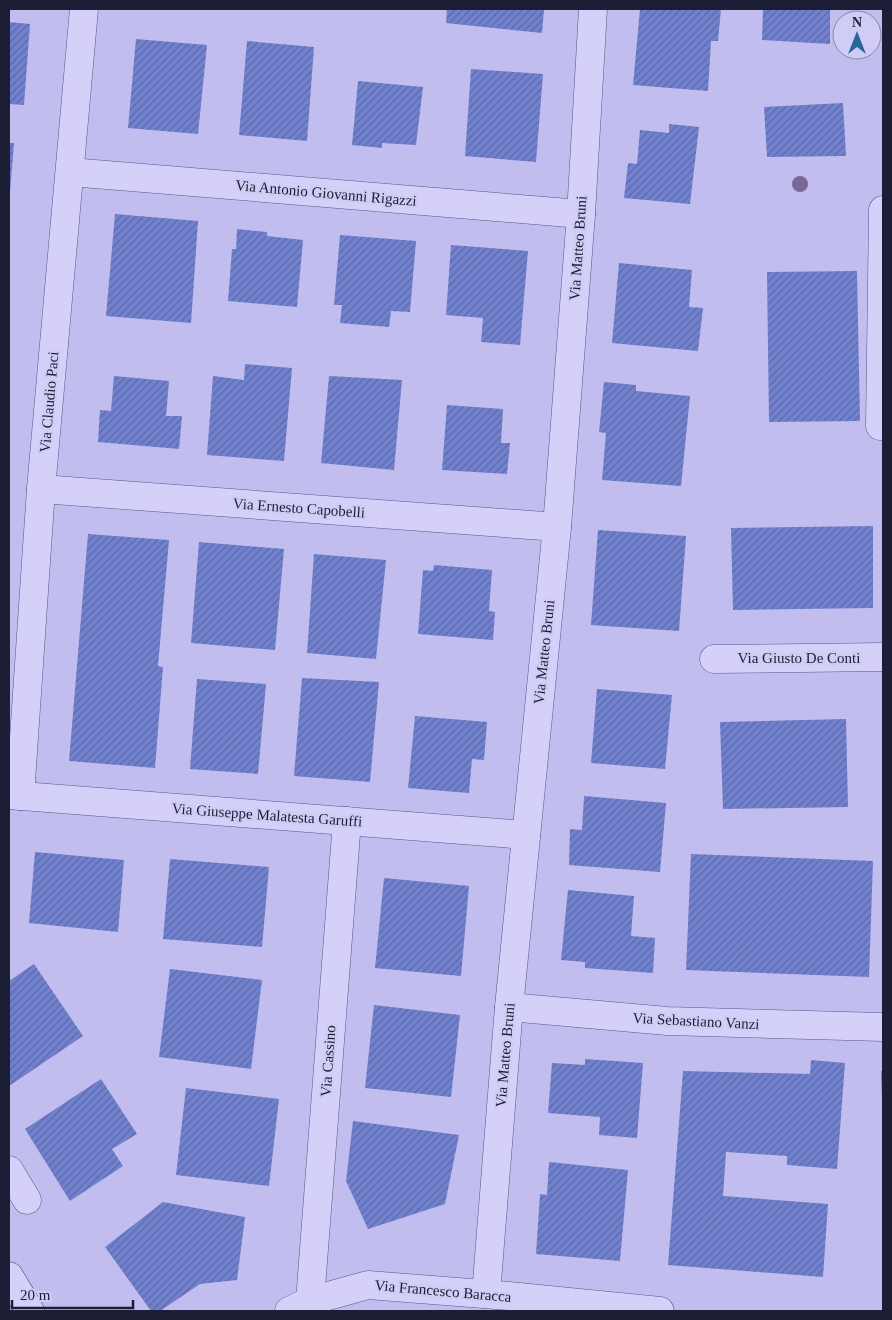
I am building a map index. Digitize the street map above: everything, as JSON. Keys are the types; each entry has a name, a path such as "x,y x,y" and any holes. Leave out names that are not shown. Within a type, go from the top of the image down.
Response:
{"street":[{"name":"Via Claudio Paci","path":"14,796 84,9"},
{"name":"Via Matteo Bruni","path":"486,1294 509,1006 556,527 581,214 593,9"},
{"name":"Via Antonio Giovanni Rigazzi","path":"70,172 581,214"},
{"path":"880,426 883,210"},
{"name":"Via Ernesto Capobelli","path":"41,489 556,527"},
{"name":"Via Giusto De Conti","path":"714,659 883,657"},
{"name":"Via Giuseppe Malatesta Garuffi","path":"14,796 526,835"},
{"name":"Via Cassino","path":"300,1306 347,821"},
{"name":"Via Sebastiano Vanzi","path":"509,1006 667,1021 883,1027"},
{"path":"9,1170 27,1200"},
{"path":"9,1276 30,1311"},
{"name":"Via Francesco Baracca","path":"300,1306 368,1285 486,1294 660,1311"}],"building":[{"path":"447,9 544,9 542,33 446,23"},
{"path":"640,9 721,9 718,41 711,41 708,91 633,85"},
{"path":"763,9 830,9 830,44 762,40"},
{"path":"9,22 30,24 24,105 9,104"},
{"path":"136,39 207,45 198,134 128,128"},
{"path":"247,41 314,47 307,141 239,135"},
{"path":"471,69 543,74 536,162 465,156"},
{"path":"358,81 423,87 416,145 382,143 382,148 352,145"},
{"path":"843,103 846,156 767,157 764,107"},
{"path":"669,124 699,127 690,204 624,198 628,163 637,164 640,130 669,133"},
{"path":"9,143 14,143 10,192 9,192"},
{"path":"115,214 198,221 191,323 106,316"},
{"path":"237,229 267,232 267,236 303,240 297,307 228,301 232,249 236,249"},
{"path":"340,235 416,241 410,312 391,311 389,327 340,323 342,305 334,305"},
{"path":"451,245 528,251 520,345 481,342 483,318 446,315"},
{"path":"619,263 692,270 689,307 703,308 698,351 612,343"},
{"path":"857,271 860,421 769,422 767,272"},
{"path":"245,364 292,368 284,461 207,455 213,376 244,380"},
{"path":"114,376 169,381 166,416 182,416 179,449 98,442 100,410 111,411"},
{"path":"329,376 402,380 394,470 321,463"},
{"path":"604,382 636,385 636,391 690,396 681,486 602,480 606,433 599,432"},
{"path":"447,405 503,409 501,443 510,443 507,474 442,470"},
{"path":"873,526 873,608 733,610 731,528"},
{"path":"598,530 686,536 679,631 591,625"},
{"path":"88,534 169,540 158,666 163,667 155,768 69,761"},
{"path":"199,542 284,549 275,650 191,643"},
{"path":"314,554 386,560 376,659 307,653"},
{"path":"434,565 492,570 489,611 495,612 493,640 418,634 423,570 433,571"},
{"path":"302,678 379,682 370,782 294,776"},
{"path":"197,679 266,684 258,774 190,769"},
{"path":"597,689 672,695 665,769 591,763"},
{"path":"415,716 487,722 484,760 472,759 469,793 408,788"},
{"path":"846,719 848,807 723,809 720,722"},
{"path":"584,796 666,803 660,872 569,865 570,829 582,830"},
{"path":"35,852 124,860 118,932 29,923"},
{"path":"691,854 873,861 869,977 686,970"},
{"path":"170,859 269,867 262,947 163,939"},
{"path":"384,878 469,886 461,976 375,968"},
{"path":"568,890 634,896 631,936 655,938 653,973 585,968 585,962 561,960"},
{"path":"34,964 83,1036 9,1086 9,981"},
{"path":"170,969 262,980 251,1069 159,1057"},
{"path":"374,1005 460,1015 451,1097 365,1088"},
{"path":"585,1059 643,1063 637,1138 599,1135 600,1117 548,1113 552,1063 585,1065"},
{"path":"811,1060 845,1063 837,1169 787,1165 787,1156 726,1152 723,1196 828,1204 823,1277 668,1265 683,1071 810,1074"},
{"path":"881,1071 883,1071 883,1103 882,1103"},
{"path":"101,1079 137,1134 112,1149 123,1166 70,1201 25,1129"},
{"path":"186,1088 279,1099 269,1186 176,1175"},
{"path":"353,1121 459,1135 445,1204 368,1229 346,1181"},
{"path":"549,1162 628,1170 620,1261 536,1254 540,1194 547,1195"},
{"path":"163,1202 245,1217 237,1280 200,1284 160,1311 151,1311 105,1247"}]}
